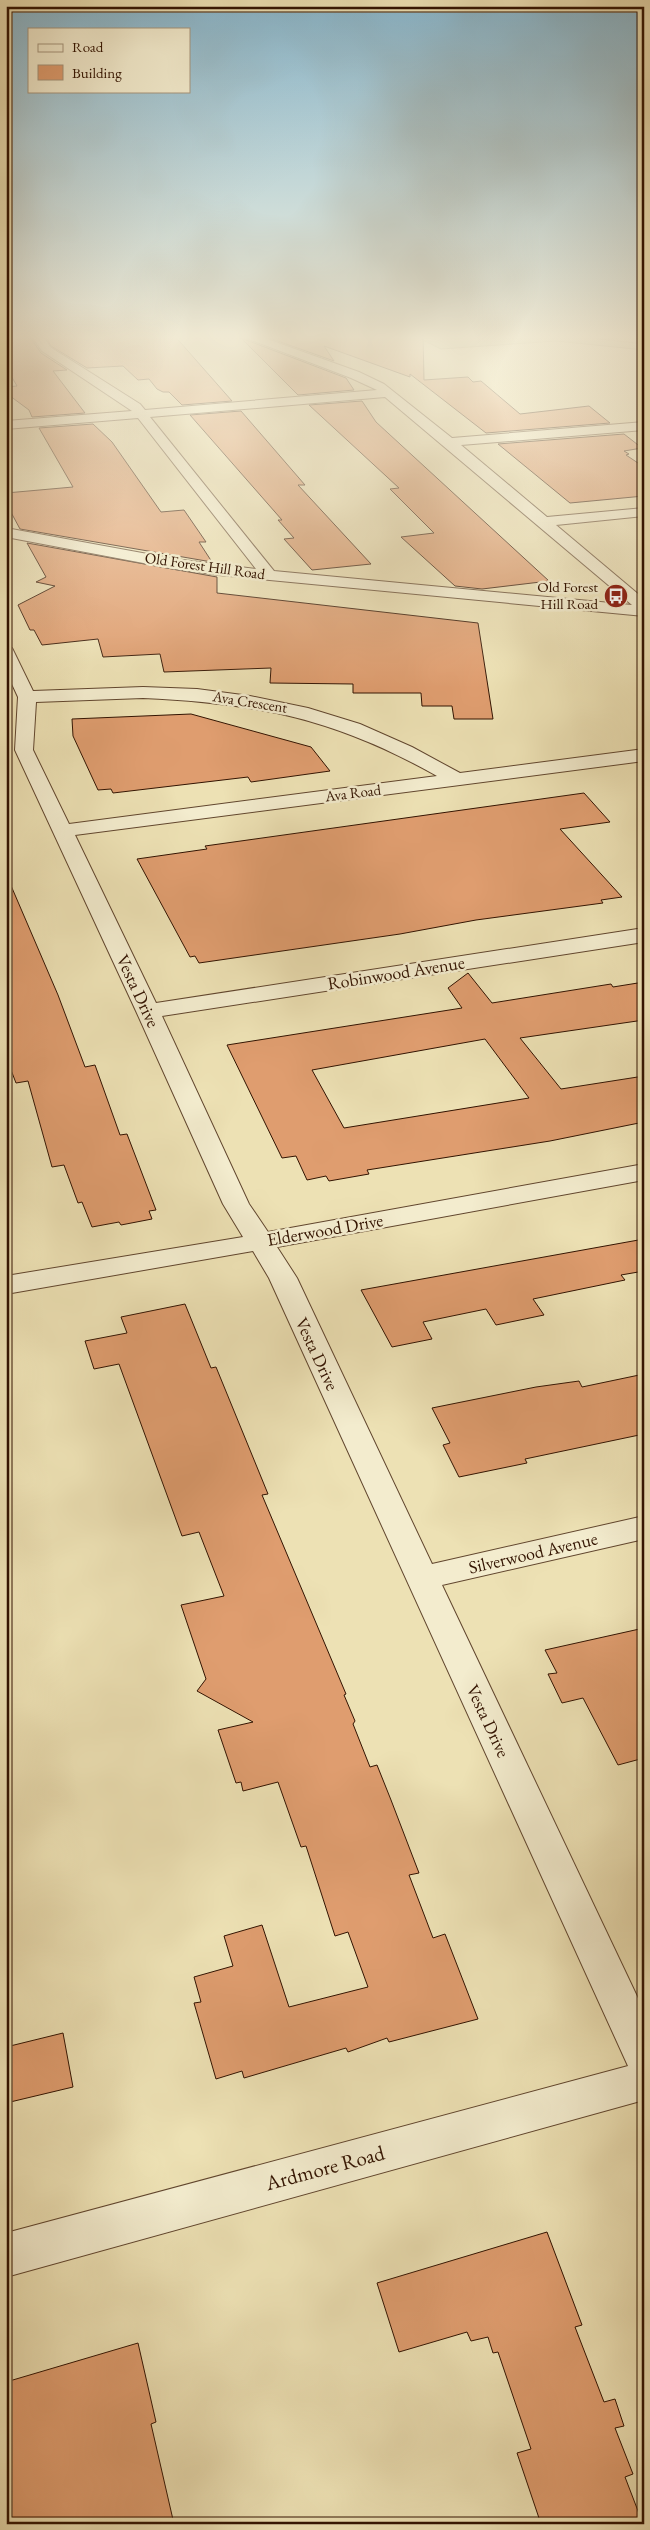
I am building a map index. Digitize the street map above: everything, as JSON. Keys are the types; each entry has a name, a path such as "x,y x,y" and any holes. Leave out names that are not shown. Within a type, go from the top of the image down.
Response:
{"street":[{"path":"171,452 269,575"},
{"path":"461,452 644,609"},
{"path":"542,522 644,512"},
{"name":"Old Forest Hill Road","path":"6,532 175,564 269,575 644,609"},
{"name":"Vesta Drive","path":"6,652 27,697 15,751 63,831 236,1204 283,1278 644,2056"},
{"name":"Ava Crescent","path":"27,697 139,691 181,692 261,701 315,714 365,733 422,758 458,780"},
{"name":"Ava Road","path":"63,831 644,755"},
{"name":"Robinwood Avenue","path":"148,1011 644,935"},
{"name":"Elderwood Drive","path":"6,1285 260,1242 644,1172"},
{"name":"Silverwood Avenue","path":"422,1578 644,1527"},
{"name":"Ardmore Road","path":"6,2254 644,2081"}],"building":[{"path":"53,452 119,452 161,512 184,510 206,542 199,542 212,562 20,529 6,503 6,493 73,487"},
{"path":"222,452 277,452 305,485 298,485 371,564 312,570 284,539 294,538 278,520 282,520"},
{"path":"360,452 409,452 549,581 482,589 455,586 401,537 434,533 390,489 399,488"},
{"path":"508,452 626,452 629,454 626,455 644,467 644,496 570,503"},
{"path":"27,543 217,577 217,593 478,623 493,719 454,719 452,706 422,706 421,693 353,693 353,684 270,683 271,668 164,672 160,654 103,657 98,639 42,645 34,630 30,630 18,605 55,586 36,582 46,577"},
{"path":"191,714 311,747 330,771 251,782 248,777 113,793 111,789 98,790 73,736 72,719"},
{"path":"584,793 610,822 560,829 622,897 601,900 603,903 476,920 400,934 199,963 195,956 190,957 137,859 207,849 205,846"},
{"path":"6,874 58,995 85,1067 95,1065 120,1135 127,1134 156,1210 149,1211 152,1219 121,1225 119,1222 92,1227 82,1202 78,1203 64,1165 52,1167 28,1081 16,1083 6,1057"},
{"path":"468,973 492,1003 611,984 613,987 644,982 644,1020 520,1038 561,1089 644,1076 644,1122 550,1141 367,1170 369,1174 329,1181 326,1176 307,1180 296,1156 282,1158 227,1045 462,1008 448,988","holes":["485,1039 529,1098 344,1128 312,1070"]},
{"path":"644,1239 644,1271 621,1275 625,1280 533,1299 544,1315 496,1325 486,1309 423,1322 432,1339 392,1347 361,1290"},
{"path":"185,1304 211,1368 216,1367 268,1494 262,1495 346,1694 344,1695 355,1721 353,1724 370,1767 377,1765 391,1800 419,1873 409,1875 433,1938 445,1934 478,2019 389,2042 387,2038 348,2052 346,2048 244,2078 242,2071 216,2079 194,2003 201,2002 194,1977 233,1966 224,1936 262,1925 289,2007 368,1987 348,1932 335,1936 306,1846 301,1847 278,1782 243,1791 241,1782 236,1783 218,1730 253,1722 197,1691 206,1679 181,1605 224,1596 199,1532 182,1536 119,1364 94,1369 85,1341 127,1333 121,1317"},
{"path":"644,1374 644,1434 525,1459 527,1463 459,1477 443,1445 450,1443 432,1408 536,1387 579,1381 582,1387"},
{"path":"644,1628 644,1758 618,1765 583,1698 562,1703 548,1674 557,1673 545,1650"},
{"path":"63,2033 73,2087 6,2103 6,2047"},
{"path":"547,2232 582,2325 575,2327 604,2402 615,2399 624,2426 615,2428 633,2474 625,2477 643,2524 541,2524 517,2453 531,2449 498,2352 493,2353 488,2337 471,2341 467,2332 399,2352 377,2283"},
{"path":"138,2343 156,2422 151,2424 174,2524 12,2524 6,2493 6,2382"}],"place":[{"name":"Old Forest Hill Road","path":"616,596"}]}
